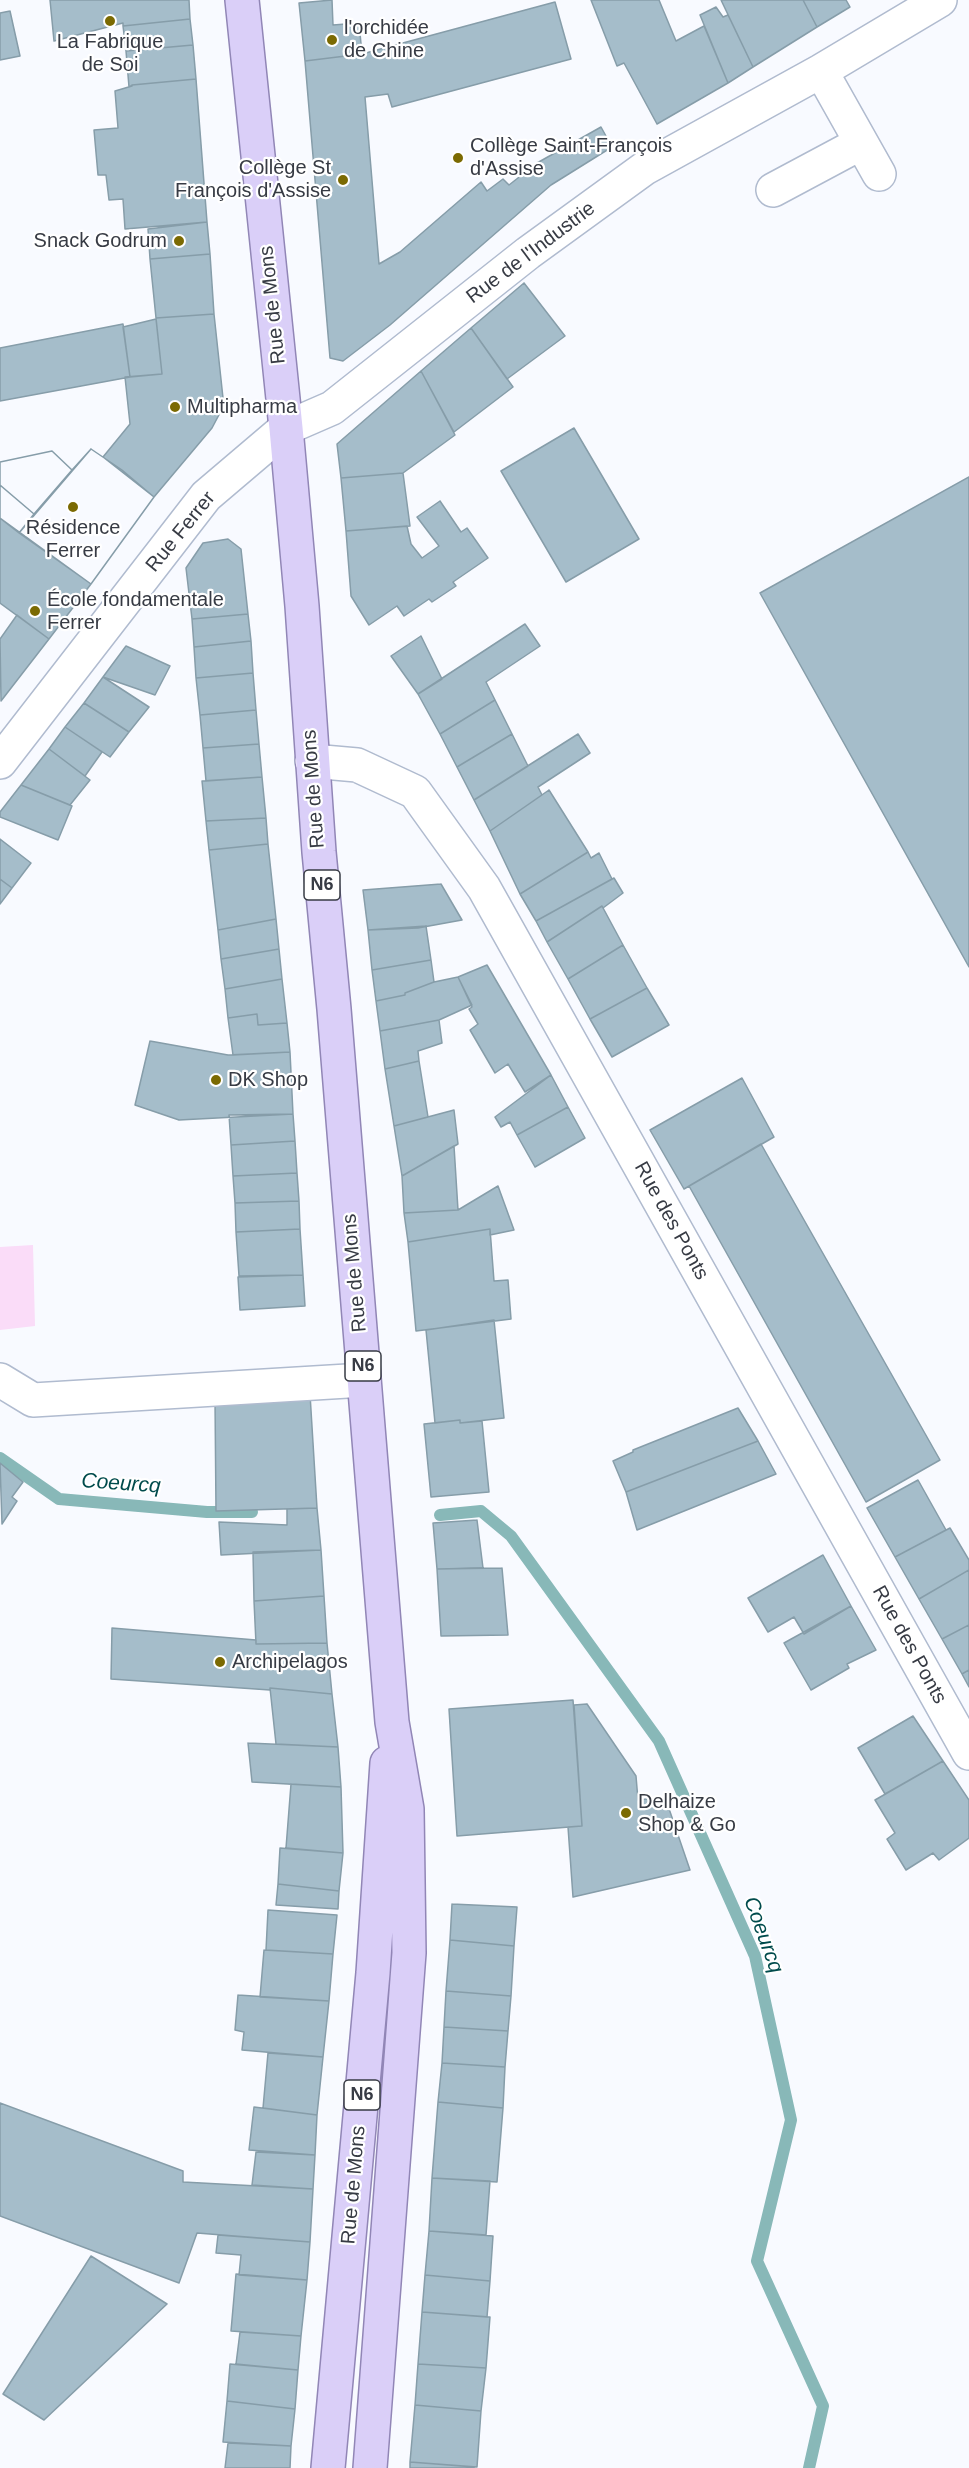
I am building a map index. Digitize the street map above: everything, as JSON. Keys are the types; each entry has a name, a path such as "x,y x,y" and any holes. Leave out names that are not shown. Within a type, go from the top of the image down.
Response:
{"main road":[{"name":"Rue de Mons","path":"242,0 286,428 392,1722 407,1809 409,1953 370,2468"},
{"name":"Rue de Mons","path":"328,2468 373,1973 383,1798 392,1722"}],"street":[{"name":"Rue de l'Industrie","path":"286,428 332,408 528,252 645,168 821,71 940,0"},
{"path":"821,71 879,174"},
{"path":"773,190 861,143"},
{"name":"Rue Ferrer","path":"0,762 206,496 286,428"},
{"name":"Rue des Ponts","path":"312,761 357,765 415,792 484,888 969,1753"},
{"path":"0,1380 33,1400 364,1380"}],"shaded area":[{"path":"33,1245 35,1326 0,1330 0,1247"}],"building":[{"name":"La Fabrique de Soi","path":"50,0 189,0 190,19 123,26 123,23 54,41"},
{"name":"l'orchidée de Chine","path":"332,0 333,25 359,23 362,54 305,61 299,3"},
{"path":"591,0 659,0 676,41 704,26 728,83 657,124 624,63 617,66"},
{"path":"721,0 803,0 817,27 753,67"},
{"path":"803,0 846,0 850,7 817,27"},
{"name":"Collège St François d'Assise","path":"555,2 571,59 392,107 388,94 365,97 379,264 400,252 481,182 487,191 503,179 509,185 537,163 601,127 612,147 551,185 390,325 343,361 330,358 305,61 362,54"},
{"path":"716,7 723,17 728,15 753,67 728,83 700,15"},
{"path":"10,11 20,56 0,60 0,13"},
{"path":"190,19 193,45 126,51 123,26"},
{"path":"193,45 196,79 129,87 126,51"},
{"path":"196,79 207,222 125,229 123,199 109,200 106,175 98,175 94,130 118,128 115,91 132,85"},
{"name":"Snack Godrum","path":"207,222 210,254 150,259 148,229"},
{"path":"210,254 214,314 156,318 150,259"},
{"path":"524,283 565,336 507,379 471,328"},
{"name":"Multipharma","path":"214,314 223,398 221,411 212,428 154,497 103,457 130,424 125,377 162,374 156,318"},
{"path":"156,319 162,374 130,377 123,327"},
{"path":"123,324 130,377 0,401 0,348"},
{"path":"471,328 513,387 454,432 421,371"},
{"path":"421,371 455,435 403,473 341,478 337,444"},
{"path":"574,428 639,539 566,582 501,471"},
{"name":"Résidence Ferrer","path":"91,449 122,470 154,497 91,584 0,518 0,462 52,451 72,470"},
{"name":"Résidence Ferrer","path":"91,449 122,470 154,497 91,584 19,533"},
{"path":"52,451 72,470 34,514 0,485 0,462"},
{"path":"403,473 410,526 346,531 341,478"},
{"path":"969,477 969,967 760,593"},
{"path":"0,485 34,514 19,533 0,518"},
{"path":"440,501 461,532 467,528 488,558 453,582 456,586 432,602 429,599 404,616 397,606 369,625 351,596 346,531 407,526 411,544 422,558 439,546 417,517"},
{"name":"École fondamentale Ferrer","path":"0,518 91,584 49,639 0,603"},
{"path":"228,539 241,549 248,614 192,619 186,568 203,543"},
{"path":"248,614 251,641 194,647 192,619"},
{"path":"17,615 49,639 1,701 0,639"},
{"path":"525,624 540,646 486,682 495,700 440,734 418,694"},
{"path":"421,636 442,679 418,694 391,656"},
{"path":"251,641 253,673 196,678 194,647"},
{"path":"126,646 170,666 155,695 103,677"},
{"path":"253,673 256,710 200,715 196,678"},
{"path":"103,677 149,707 129,732 84,703"},
{"path":"495,700 512,734 457,767 440,734"},
{"path":"84,703 129,732 110,757 65,727"},
{"path":"256,710 259,744 203,748 200,715"},
{"path":"65,727 102,752 85,776 49,749"},
{"path":"512,734 528,766 474,800 457,767"},
{"path":"578,734 590,753 538,787 542,795 490,831 474,800"},
{"path":"259,744 262,777 206,781 203,748"},
{"path":"49,749 90,780 70,805 21,785"},
{"path":"262,777 266,818 206,821 202,781"},
{"path":"21,785 72,806 58,840 0,817 0,812"},
{"path":"549,790 588,852 520,894 490,831"},
{"path":"266,818 268,844 209,850 206,821"},
{"path":"0,839 31,863 12,888 0,879"},
{"path":"268,844 276,919 218,930 209,850"},
{"path":"588,852 591,858 599,853 612,879 536,921 520,894"},
{"path":"614,878 623,893 547,942 536,921"},
{"path":"0,879 12,888 0,904"},
{"path":"441,884 462,920 418,928 368,930 363,890"},
{"path":"602,906 623,945 568,979 547,942"},
{"path":"276,919 279,949 221,959 218,930"},
{"path":"426,926 431,960 372,970 368,930"},
{"path":"623,945 647,988 590,1019 568,979"},
{"path":"279,949 282,979 225,989 221,959"},
{"path":"431,960 434,982 405,993 405,995 376,1001 372,970"},
{"path":"487,965 551,1075 525,1092 508,1064 495,1073 470,1030 478,1024 469,1009 472,1007 458,977"},
{"path":"458,977 472,1005 439,1020 380,1031 376,1001 405,995 405,993 434,982"},
{"path":"282,979 287,1023 258,1025 257,1014 228,1018 225,989"},
{"path":"647,988 669,1025 612,1057 590,1019"},
{"path":"257,1014 258,1025 287,1023 290,1052 233,1055 228,1018"},
{"path":"439,1020 442,1043 418,1051 419,1061 385,1069 380,1031"},
{"name":"DK Shop","path":"150,1041 228,1055 290,1052 293,1114 179,1120 135,1105"},
{"path":"419,1061 428,1117 394,1126 385,1069"},
{"path":"551,1075 568,1107 517,1135 510,1122 501,1127 495,1117"},
{"path":"742,1078 774,1137 684,1189 650,1130"},
{"path":"568,1107 585,1138 535,1167 517,1135"},
{"path":"454,1110 458,1144 402,1176 394,1126"},
{"path":"293,1114 295,1141 231,1145 229,1115"},
{"path":"295,1141 297,1173 233,1176 231,1145"},
{"path":"761,1144 940,1460 866,1502 689,1186"},
{"path":"454,1146 458,1210 404,1213 402,1176"},
{"path":"297,1173 299,1201 235,1203 233,1176"},
{"path":"498,1186 514,1230 490,1235 490,1229 408,1242 404,1213 458,1210"},
{"path":"299,1201 300,1229 236,1232 235,1203"},
{"path":"300,1229 303,1275 239,1276 236,1232"},
{"path":"490,1229 494,1281 508,1280 511,1319 416,1331 408,1242"},
{"path":"303,1275 305,1306 240,1310 238,1277"},
{"path":"494,1320 504,1418 460,1423 460,1420 435,1423 426,1330"},
{"path":"310,1394 317,1508 216,1511 215,1400"},
{"path":"738,1408 758,1441 626,1492 613,1461 633,1450"},
{"path":"460,1420 460,1423 482,1421 489,1492 431,1497 424,1424"},
{"path":"758,1441 776,1474 637,1530 626,1492"},
{"path":"0,1463 23,1482 12,1497 17,1501 2,1524"},
{"path":"918,1480 946,1530 895,1557 867,1508"},
{"path":"317,1508 321,1550 221,1555 219,1522 287,1525 287,1509"},
{"path":"477,1520 483,1568 437,1569 433,1523"},
{"path":"950,1528 969,1560 969,1570 919,1599 895,1557"},
{"path":"321,1550 324,1596 254,1601 253,1552"},
{"path":"823,1555 851,1606 804,1634 794,1617 768,1632 748,1598"},
{"path":"502,1568 508,1635 441,1636 437,1569"},
{"path":"969,1570 969,1625 942,1639 919,1599"},
{"path":"324,1596 327,1643 256,1644 254,1601"},
{"path":"851,1606 876,1650 847,1664 849,1668 811,1690 784,1643"},
{"path":"969,1625 969,1670 962,1674 942,1639"},
{"name":"Archipelagos","path":"112,1628 256,1640 256,1644 327,1643 332,1694 111,1679"},
{"path":"969,1670 969,1687 962,1674"},
{"path":"270,1688 332,1694 338,1747 276,1744"},
{"path":"573,1700 582,1826 457,1836 449,1709"},
{"name":"Delhaize Shop & Go","path":"587,1704 636,1776 638,1800 665,1797 690,1870 573,1897 568,1827 582,1826 574,1705"},
{"path":"913,1716 943,1761 885,1794 858,1748"},
{"path":"248,1743 338,1747 341,1787 252,1782"},
{"path":"943,1761 969,1800 969,1838 939,1860 933,1853 906,1870 887,1839 895,1833 875,1800"},
{"path":"291,1784 341,1787 343,1853 286,1848"},
{"path":"280,1848 343,1853 339,1891 278,1884"},
{"path":"278,1884 339,1891 338,1909 276,1905"},
{"path":"452,1904 517,1907 514,1946 450,1940"},
{"path":"268,1910 337,1915 333,1954 266,1950"},
{"path":"450,1940 514,1946 511,1996 446,1991"},
{"path":"264,1950 333,1954 329,2001 260,1997"},
{"path":"446,1991 511,1996 508,2031 444,2027"},
{"path":"238,1995 329,2001 323,2057 242,2050 244,2032 235,2030"},
{"path":"444,2027 508,2031 505,2067 442,2063"},
{"path":"268,2053 323,2057 317,2115 263,2108"},
{"path":"442,2063 505,2067 503,2108 438,2102"},
{"path":"438,2102 503,2108 497,2182 432,2178"},
{"path":"0,2103 183,2171 183,2182 313,2189 310,2242 197,2233 179,2283 0,2216"},
{"path":"254,2107 317,2115 315,2155 249,2150"},
{"path":"256,2152 315,2155 313,2189 252,2185"},
{"path":"432,2178 490,2181 486,2235 429,2231"},
{"path":"429,2231 493,2236 490,2281 425,2275"},
{"path":"218,2235 310,2242 307,2280 239,2275 241,2255 216,2253"},
{"path":"91,2256 167,2304 44,2420 3,2394"},
{"path":"236,2274 307,2280 301,2336 231,2331"},
{"path":"425,2275 490,2281 487,2317 422,2312"},
{"path":"422,2312 490,2317 486,2368 418,2364"},
{"path":"240,2332 301,2336 298,2370 236,2364"},
{"path":"230,2364 298,2370 295,2409 227,2401"},
{"path":"418,2364 486,2368 481,2411 415,2405"},
{"path":"227,2401 295,2409 291,2446 223,2442"},
{"path":"415,2405 481,2411 477,2467 410,2462"},
{"path":"228,2443 291,2446 290,2468 225,2468"},
{"path":"410,2462 474,2467 474,2468 410,2468"}],"waterway":[{"name":"Coeurcq","path":"0,1458 59,1499 207,1512 252,1512"},
{"name":"Coeurcq","path":"440,1515 481,1511 511,1536 659,1741 755,1956 791,2120 757,2261 823,2406 809,2468"}],"place":[{"name":"La Fabrique de Soi","path":"110,21"},
{"name":"l'orchidée de Chine","path":"332,40"},
{"name":"Collège Saint-François d'Assise","path":"458,158"},
{"name":"Collège St François d'Assise","path":"343,180"},
{"name":"Snack Godrum","path":"179,241"},
{"name":"Multipharma","path":"175,407"},
{"name":"Résidence Ferrer","path":"73,507"},
{"name":"École fondamentale Ferrer","path":"35,611"},
{"name":"DK Shop","path":"216,1080"},
{"name":"Archipelagos","path":"220,1662"},
{"name":"Delhaize Shop & Go","path":"626,1813"}]}
